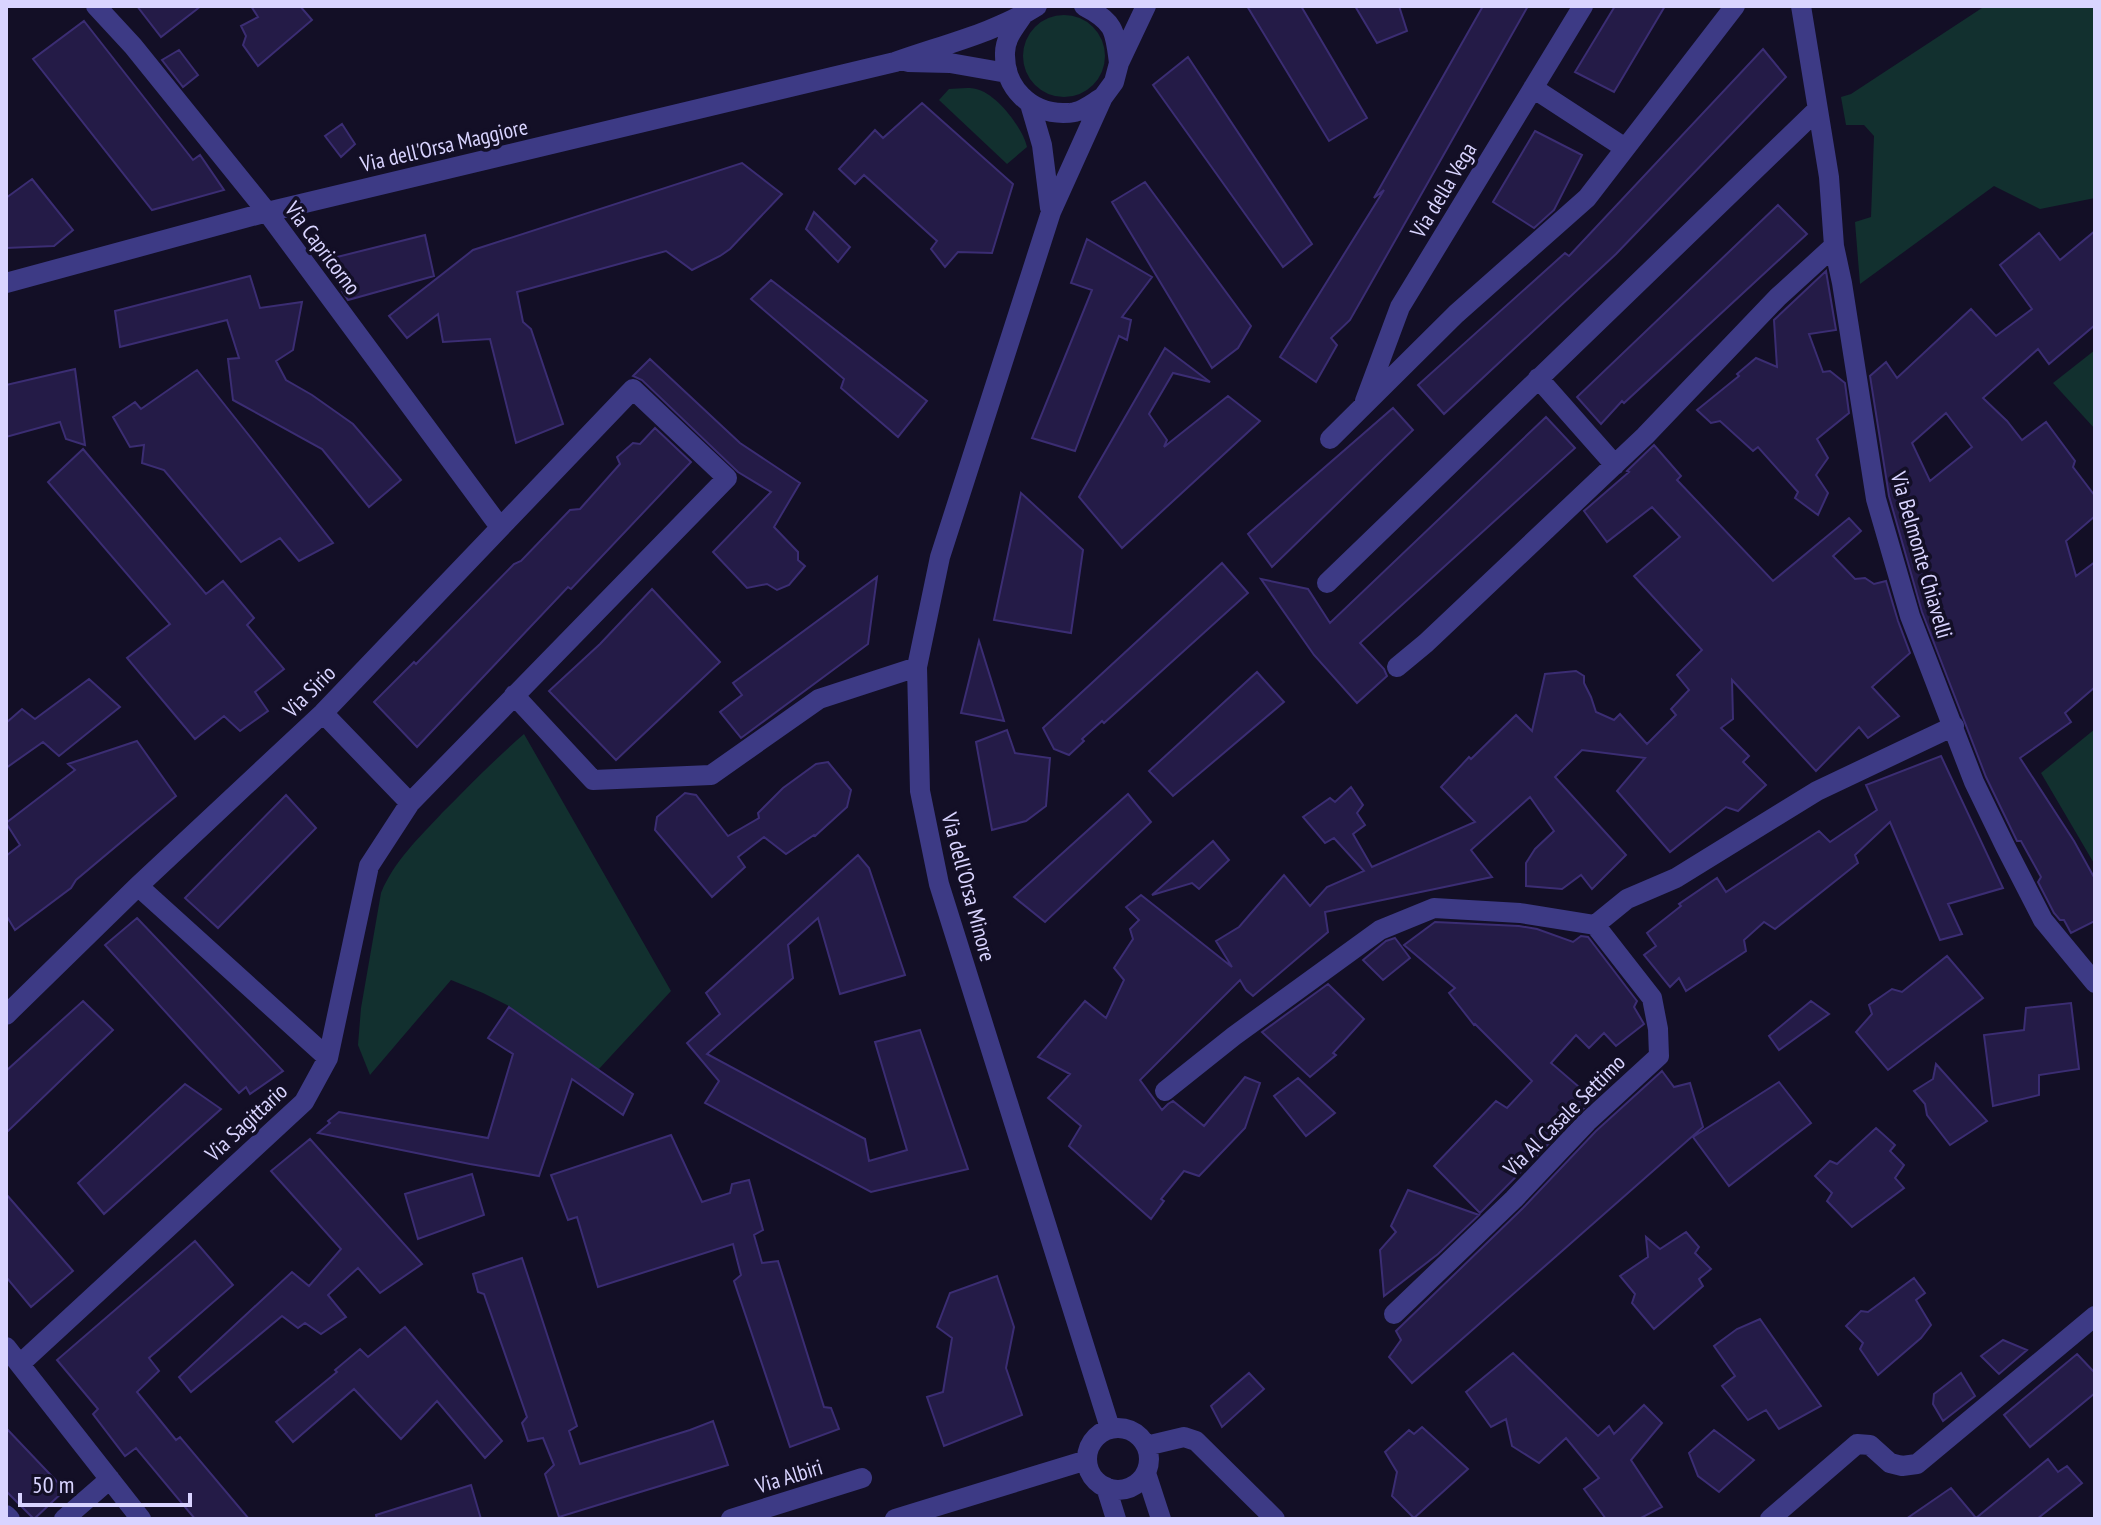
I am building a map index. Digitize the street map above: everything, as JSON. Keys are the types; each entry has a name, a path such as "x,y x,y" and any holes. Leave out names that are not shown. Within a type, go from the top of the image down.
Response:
{"street":[{"name":"Via Capricorno","path":"96,6 133,46 267,212 500,527"},
{"path":"1084,6 1101,15 1115,34 1119,63"},
{"name":"Via dell'Orsa Minore","path":"1110,1428 939,884 920,791 917,667 940,557 1051,212 1103,97 1114,82 1119,63 1146,6"},
{"name":"Via della Vega","path":"1363,407 1400,307 1583,6"},
{"path":"1330,439 1456,314 1587,198 1735,6"},
{"name":"Via Belmonte Chiavelli","path":"1801,6 1829,177 1834,246 1876,499 1910,616 1974,782 2043,920 2095,983"},
{"path":"895,62 1030,10"},
{"path":"1030,10 1009,35 1005,52 1007,73 1018,94 1049,113 1075,113 1103,97"},
{"name":"Via dell'Orsa Maggiore","path":"6,283 267,212 895,62"},
{"path":"895,62 950,63 1007,73"},
{"path":"1533,88 1625,148"},
{"path":"1030,104 1042,145 1051,212"},
{"path":"1327,583 1818,109"},
{"path":"1397,667 1615,465 1778,297 1834,246"},
{"path":"1538,378 1615,465"},
{"name":"Via Sirio","path":"6,1015 323,713 633,389"},
{"name":"Via Sagittario","path":"20,1364 304,1102 328,1058 369,866 410,803 727,478 633,389"},
{"path":"514,695 593,780 711,775 819,699 917,667"},
{"path":"323,713 410,803"},
{"path":"1165,1091 1245,1028 1380,930 1434,908 1520,913 1595,925 1627,899 1676,878 1817,791 1954,726"},
{"path":"138,886 328,1058"},
{"name":"Via Al Casale Settimo","path":"1394,1314 1514,1199 1587,1122 1659,1056 1652,998 1595,925"},
{"path":"1770,1519 1857,1444 1870,1445 1890,1463 1902,1466 1917,1464 2095,1316"},
{"path":"6,1347 141,1519"},
{"path":"1146,1473 1128,1488 1106,1487 1094,1479 1087,1460 1093,1440 1110,1428 1121,1427 1140,1437 1149,1456 1146,1473 1161,1519"},
{"path":"1146,1446 1184,1437 1196,1441 1275,1519"},
{"path":"895,1519 1087,1460"},
{"name":"Via Albiri","path":"731,1519 862,1478"},
{"path":"64,1519 110,1479"},
{"path":"1106,1487 1116,1519"},
{"path":"6,1515 10,1519"}],"green space":[{"path":"1985,6 2095,6 2095,198 2040,209 1994,186 1860,284 1855,222 1871,217 1874,136 1864,125 1846,125 1841,97 1851,94"},
{"path":"1064,15 1080,18 1093,27 1102,40 1105,56 1102,72 1093,85 1080,94 1064,97 1048,94 1035,85 1026,72 1023,56 1026,40 1035,27 1048,18"},
{"path":"949,89 976,89 992,97 1014,121 1027,147 1007,164 939,100"},
{"path":"2095,350 2095,429 2053,383"},
{"path":"2095,729 2095,865 2041,773"},
{"path":"524,734 671,991 598,1070 509,1006 451,980 370,1075 358,1045 361,1008 381,893 400,860 416,841"}],"building":[{"path":"137,6 201,6 161,37"},
{"path":"251,6 300,6 312,20 258,66 243,45 246,36 241,26 258,17"},
{"path":"1247,6 1301,6 1367,118 1329,141"},
{"path":"1355,6 1399,6 1407,31 1377,43"},
{"path":"1483,6 1528,6 1350,320 1331,338 1337,345 1316,382 1280,357 1384,190 1374,198"},
{"path":"1615,6 1665,6 1614,92 1575,72"},
{"path":"84,21 193,160 200,155 224,190 152,210 33,59"},
{"path":"1763,49 1786,77 1616,254 1444,414 1418,385 1565,253 1569,256"},
{"path":"179,50 198,75 183,87 162,60"},
{"path":"1188,57 1312,244 1283,267 1153,85"},
{"path":"922,103 1013,184 992,253 958,252 945,267 931,249 937,241 864,175 855,184 839,169 875,130 883,138"},
{"path":"342,124 355,144 341,157 325,136"},
{"path":"1535,131 1582,155 1554,210 1534,228 1493,202"},
{"path":"742,163 782,194 720,256 692,270 666,251 517,292 523,322 531,329 563,424 516,443 490,339 443,342 438,314 407,338 389,316 473,250"},
{"path":"32,179 73,230 54,246 6,248 6,198"},
{"path":"1145,182 1251,326 1238,348 1212,368 1112,202"},
{"path":"1778,205 1807,234 1624,403 1622,401 1601,424 1577,397"},
{"path":"814,212 850,247 838,262 806,229"},
{"path":"2095,231 2095,325 2049,364 2038,349 1983,398 2022,440 2046,422 2075,461 2073,467 2095,496 2095,516 2066,541 2076,576 2095,562 2095,687 2065,713 2071,722 2020,758 2095,879 2095,921 2071,933 2064,920 2054,913 2038,882 2041,877 2021,841 2017,841 1986,777 1922,612 1889,496 1870,376 1886,362 1897,378 1971,309 1996,336 2032,309 2000,265 2039,233 2060,260","holes":["1946,413 1972,447 1930,481 1912,443"]},
{"path":"425,235 434,276 348,300 342,291 333,258"},
{"path":"1087,239 1152,277 1122,317 1131,320 1127,340 1119,336 1075,451 1032,438 1092,290 1071,283"},
{"path":"1826,271 1836,330 1809,334 1823,372 1830,371 1845,383 1849,413 1817,439 1828,458 1816,475 1828,493 1818,515 1795,498 1798,492 1758,447 1753,451 1720,421 1711,423 1697,410 1756,358 1777,367 1774,320"},
{"path":"250,276 260,308 302,302 293,350 276,361 286,380 353,424 401,480 369,507 322,449 233,400 228,359 239,358 227,320 120,347 115,311"},
{"path":"771,280 927,401 898,437 841,388 844,379 751,299"},
{"path":"1165,348 1210,382 1173,373 1149,414 1167,440 1164,447 1228,396 1260,421 1122,548 1079,497"},
{"path":"650,359 740,443 800,483 774,527 798,552 798,560 805,566 789,585 777,590 767,584 747,588 713,552 771,492 738,472 642,380 633,376"},
{"path":"75,369 85,445 66,439 60,422 6,437 6,385"},
{"path":"197,370 333,543 299,561 280,538 241,562 164,470 142,463 144,445 130,447 113,417 135,402 141,409"},
{"path":"1393,408 1413,430 1272,567 1248,534"},
{"path":"1546,417 1575,448 1360,643 1387,676 1357,703 1314,655 1261,579 1308,589 1330,623"},
{"path":"655,428 691,462 417,747 374,702 570,510 580,509 620,464 617,457 633,443 640,444"},
{"path":"1654,445 1681,476 1677,480 1773,581 1849,518 1861,531 1833,556 1855,579 1865,578 1874,584 1886,581 1910,653 1872,687 1899,716 1868,738 1859,727 1816,771 1732,680 1733,719 1721,728 1749,756 1743,762 1766,785 1738,811 1726,807 1670,852 1617,791 1645,758 1582,750 1555,777 1626,855 1592,889 1581,875 1562,889 1526,886 1526,863 1535,849 1554,831 1530,797 1471,850 1492,877 1325,912 1328,932 1253,996 1240,980 1140,1080 1162,1110 1173,1101 1204,1126 1245,1077 1260,1083 1245,1128 1199,1176 1184,1171 1161,1199 1164,1201 1151,1219 1069,1146 1081,1126 1048,1098 1070,1074 1038,1057 1085,1001 1106,1018 1124,980 1114,968 1133,939 1130,929 1139,920 1126,907 1141,895 1232,967 1216,941 1239,927 1284,875 1310,906 1327,887 1364,871 1334,838 1325,843 1303,817 1330,798 1335,802 1351,787 1363,805 1357,813 1365,825 1353,834 1372,867 1475,822 1441,787 1516,715 1532,731 1545,674 1576,671 1584,676 1596,712 1614,720 1620,714 1647,744 1676,715 1671,709 1689,690 1677,675 1702,650 1634,576 1680,537 1652,507 1607,542 1584,511 1629,472"},
{"path":"83,449 206,594 223,581 254,618 247,625 284,669 255,692 268,711 240,731 224,716 195,739 127,658 170,624 48,482"},
{"path":"1021,493 1083,550 1071,633 994,620"},
{"path":"1222,563 1248,593 1104,723 1102,721 1082,739 1084,741 1069,755 1054,749 1043,728"},
{"path":"877,577 868,644 741,738 720,712 742,695 733,683"},
{"path":"652,589 720,662 616,760 549,691 600,644"},
{"path":"979,641 1004,721 961,713"},
{"path":"1257,672 1284,702 1173,796 1149,771"},
{"path":"89,679 120,707 59,756 43,742 6,768 6,723 22,709 35,719"},
{"path":"1007,730 1015,753 1050,758 1046,806 1026,821 992,830 976,742"},
{"path":"137,741 176,796 76,880 71,888 15,930 6,915 6,856 20,845 6,823 75,770 68,764"},
{"path":"1941,756 2003,888 1948,904 1962,934 1940,940 1890,822 1855,855 1858,863 1775,929 1764,922 1744,940 1746,951 1686,991 1679,978 1670,987 1644,955 1656,946 1647,933 1681,906 1679,904 1717,878 1726,892 1819,831 1830,842 1877,810 1866,785"},
{"path":"828,762 851,790 847,807 815,836 786,854 764,837 738,857 745,867 712,897 655,830 657,817 685,793 696,795 728,836 759,818 758,813 783,788 816,764"},
{"path":"1128,794 1151,822 1045,922 1014,897"},
{"path":"286,795 316,828 218,928 185,898"},
{"path":"1213,841 1229,860 1199,889 1192,883 1152,895"},
{"path":"858,855 869,868 905,975 840,994 818,918 788,945 793,978 707,1054 865,1139 869,1161 907,1150 875,1042 920,1030 968,1169 871,1192 705,1103 719,1081 687,1043 720,1014 706,993"},
{"path":"137,918 283,1071 250,1094 246,1087 239,1093 105,945"},
{"path":"1435,922 1519,926 1573,942 1581,936 1588,937 1637,1001 1634,1007 1644,1024 1616,1046 1604,1033 1589,1048 1576,1035 1551,1063 1593,1099 1480,1213 1434,1166 1496,1101 1507,1108 1532,1081 1474,1025 1449,993 1455,988 1404,945"},
{"path":"1395,938 1410,958 1383,980 1363,960 1386,941"},
{"path":"1947,956 1983,998 1888,1070 1856,1032 1872,1014 1869,1005 1892,989 1902,992"},
{"path":"1328,984 1364,1019 1333,1053 1336,1055 1310,1077 1262,1032"},
{"path":"83,1001 113,1030 6,1133 6,1071"},
{"path":"1811,1001 1829,1014 1779,1050 1769,1036"},
{"path":"2071,1003 2079,1069 2039,1075 2039,1095 1993,1106 1984,1035 2024,1030 2026,1008"},
{"path":"509,1007 633,1094 623,1115 572,1079 539,1176 318,1133 339,1112 488,1138 513,1054 488,1038"},
{"path":"1936,1064 1987,1121 1950,1145 1927,1115 1925,1104 1914,1091 1933,1079"},
{"path":"1662,1071 1674,1087 1690,1083 1703,1127 1412,1383 1389,1357 1401,1340 1396,1331 1523,1208 1596,1131"},
{"path":"1298,1078 1335,1113 1306,1136 1274,1096"},
{"path":"1779,1082 1811,1123 1729,1186 1693,1137"},
{"path":"185,1084 221,1109 104,1214 78,1183"},
{"path":"1876,1128 1895,1145 1890,1151 1904,1165 1895,1178 1904,1188 1852,1227 1827,1201 1832,1193 1815,1176 1830,1161 1837,1164"},
{"path":"671,1135 702,1202 730,1193 732,1184 749,1180 763,1230 754,1235 762,1263 778,1261 824,1407 831,1408 839,1429 790,1447 734,1281 741,1275 733,1244 598,1287 577,1217 568,1220 551,1175"},
{"path":"310,1139 422,1264 380,1293 358,1268 328,1295 346,1317 321,1334 305,1323 298,1328 282,1316 191,1392 179,1377 292,1272 309,1286 341,1249 271,1171"},
{"path":"472,1174 484,1215 418,1239 405,1194"},
{"path":"1408,1190 1479,1215 1438,1254 1384,1296 1380,1250 1396,1232 1391,1226"},
{"path":"6,1194 73,1271 31,1307 6,1277"},
{"path":"1686,1232 1699,1247 1695,1253 1711,1269 1699,1279 1703,1286 1654,1329 1632,1303 1635,1294 1620,1276 1648,1257 1646,1237 1660,1249"},
{"path":"195,1241 233,1285 149,1358 159,1371 137,1392 176,1440 180,1437 249,1519 195,1519 136,1448 125,1456 93,1414 98,1409 57,1360"},
{"path":"522,1258 577,1426 569,1431 580,1464 713,1421 728,1465 559,1517 545,1474 554,1465 543,1438 528,1441 522,1423 527,1417 484,1294 478,1292 473,1274"},
{"path":"997,1276 1014,1327 1006,1368 1022,1415 944,1446 927,1397 943,1392 952,1338 937,1327 950,1293"},
{"path":"1914,1278 1925,1293 1916,1300 1931,1325 1921,1338 1878,1375 1860,1349 1863,1343 1846,1326 1861,1311 1868,1312"},
{"path":"1760,1319 1821,1406 1779,1429 1766,1410 1748,1420 1722,1386 1735,1376 1714,1346 1737,1329"},
{"path":"405,1327 502,1441 485,1458 437,1401 401,1439 354,1389 293,1442 276,1422 360,1349 368,1357"},
{"path":"2003,1340 2027,1350 1999,1374 1981,1356"},
{"path":"1513,1353 1598,1436 1609,1426 1614,1434 1644,1405 1662,1423 1631,1460 1662,1507 1639,1519 1606,1519 1584,1489 1599,1478 1566,1438 1539,1463 1512,1446 1506,1419 1491,1427 1466,1392"},
{"path":"2077,1354 2095,1373 2095,1393 2030,1447 2004,1415"},
{"path":"1249,1373 1264,1389 1222,1427 1211,1406"},
{"path":"1961,1373 1975,1396 1943,1421 1933,1404 1934,1394"},
{"path":"1422,1427 1468,1469 1414,1518 1392,1496 1397,1472 1385,1452 1409,1430 1414,1434"},
{"path":"6,1428 65,1490 34,1519 6,1491"},
{"path":"1714,1430 1754,1460 1719,1492 1698,1476 1689,1453"},
{"path":"2048,1459 2058,1472 2067,1466 2082,1483 2037,1519 1906,1519 1951,1488 1976,1518"},
{"path":"471,1485 481,1519 377,1519 376,1515"}]}
